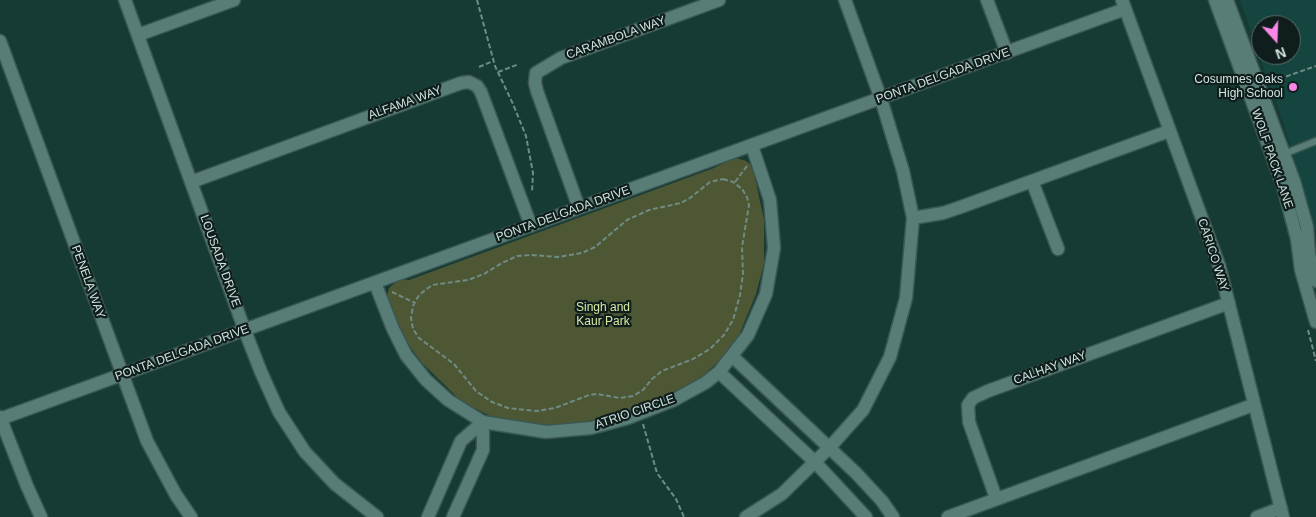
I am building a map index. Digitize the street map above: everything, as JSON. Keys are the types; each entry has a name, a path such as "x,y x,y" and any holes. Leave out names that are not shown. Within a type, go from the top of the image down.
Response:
{"street":[{"name":"LOUSADA DRIVE","path":"125,0 245,331 279,412 306,452 335,484 378,517"},
{"path":"138,35 234,0"},
{"name":"CARAMBOLA WAY","path":"579,208 537,90 535,82 536,73 561,58 719,0"},
{"path":"746,517 782,494 830,447 863,410 890,357 906,298 913,218 903,170 881,99 845,0"},
{"path":"987,0 1007,53"},
{"name":"WOLF PACK LANE","path":"1215,0 1283,186 1297,239 1301,270 1314,309 1311,323"},
{"name":"WOLF PACK LANE","path":"1227,0 1284,154 1303,212 1307,228 1310,262 1316,281"},
{"name":"PONTA DELGADA DRIVE","path":"0,418 245,331 1007,53 1124,4"},
{"name":"CARICO WAY","path":"1124,4 1219,265 1282,513"},
{"name":"PENELA WAY","path":"0,41 147,441 176,495 191,517"},
{"name":"ALFAMA WAY","path":"191,182 461,83 470,82 481,92 531,226"},
{"path":"913,218 943,213 1169,131"},
{"name":"ATRIO CIRCLE","path":"375,283 393,329 406,355 426,380 448,400 483,422 546,432 591,428 628,418 674,400 705,383 719,372 748,335 766,294 774,248 770,200 752,146"},
{"path":"1032,181 1058,249"},
{"name":"CALHAY WAY","path":"996,498 969,422 968,405 973,398 1229,303"},
{"path":"732,356 830,447 882,501 893,517"},
{"path":"719,372 815,462 866,517"},
{"path":"948,517 1253,404"},
{"path":"0,418 27,486 42,517"},
{"path":"428,517 461,441 483,422"},
{"path":"453,517 484,450 483,422"},
{"path":"1257,517 1282,513"}],"lane":[{"path":"1284,154 1316,142"}],"path":[{"path":"476,0 493,61 518,114 528,143 533,179 531,196"},
{"path":"478,67 493,61"},
{"path":"498,72 519,64"},
{"path":"1279,80 1316,66"},
{"path":"734,183 747,166"},
{"path":"723,179 734,183 745,192 749,205 742,247 741,289 733,320 724,335 710,349 693,359 662,371 643,390 633,396 620,398 597,394 589,395 555,408 537,411 517,410 483,397 471,387 448,359 416,334 411,318 414,302 423,290 432,285 460,282 476,277 517,256 558,257 590,250 622,223 633,217 649,210 681,203 714,180 723,179"},
{"path":"392,292 414,302"},
{"path":"1311,323 1316,362"},
{"path":"643,424 657,473 676,499 684,517"}],"shaded area":[{"name":"Cosumnes Oaks High School","path":"1240,0 1316,0 1316,231 1282,119 1263,65 1301,65 1301,15 1251,15 1251,31"}],"green space":[{"name":"Singh and Kaur Park","path":"736,158 750,164 754,173 764,220 764,263 756,294 737,340 722,358 699,379 644,407 630,411 579,424 535,425 496,419 461,401 422,363 405,340 387,297 389,288 400,279 409,280 714,168"}],"place":[{"name":"Cosumnes Oaks High School","path":"1293,87"}]}
